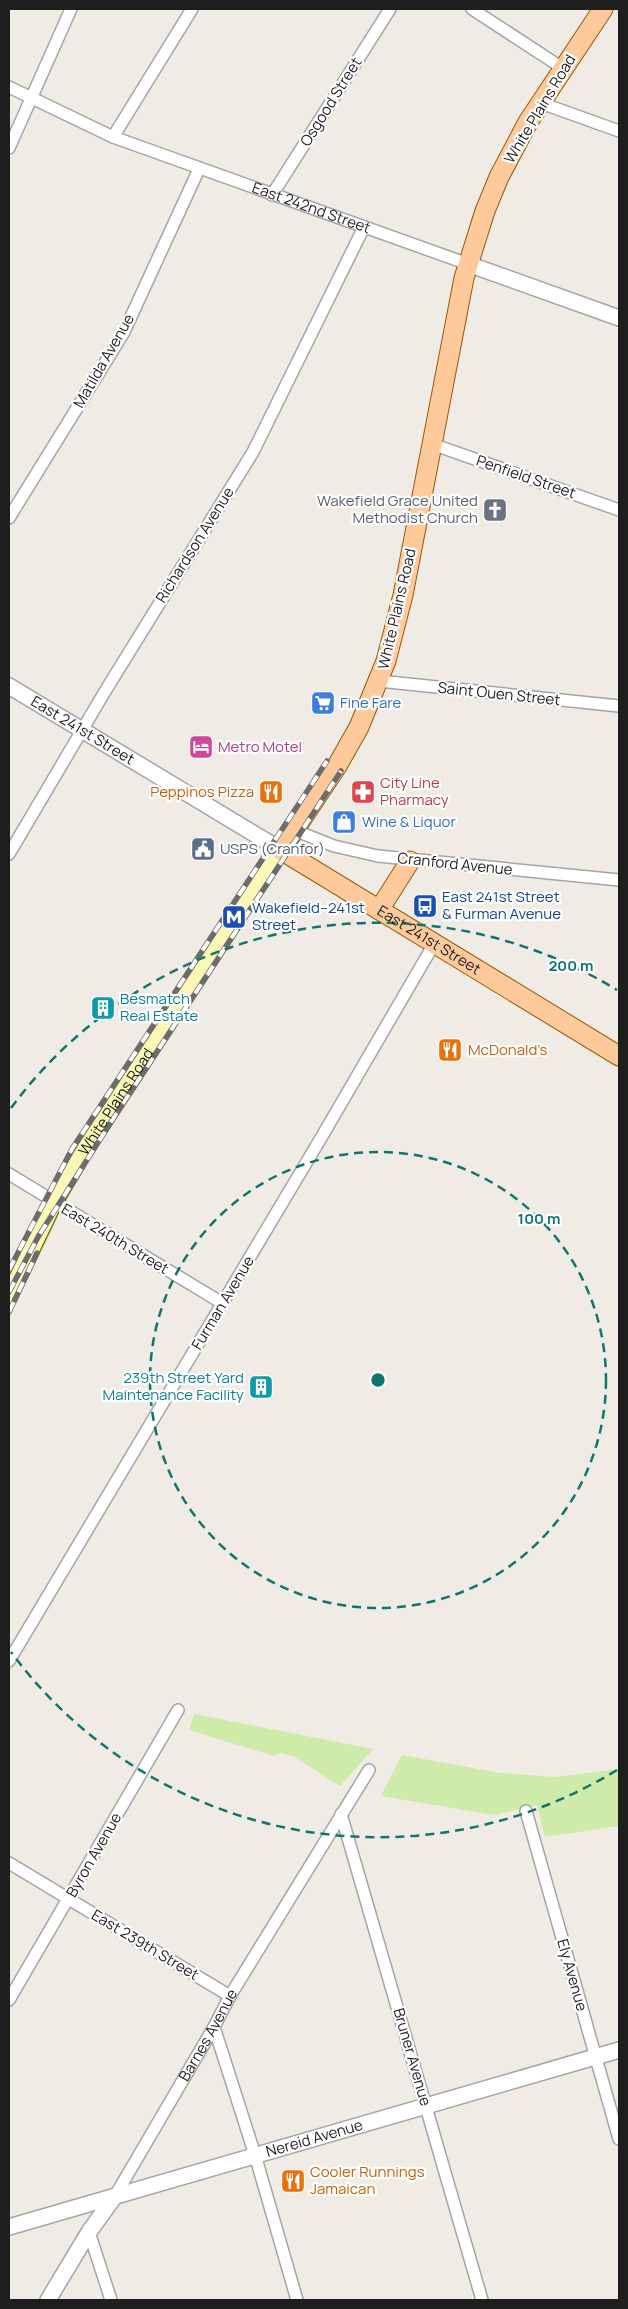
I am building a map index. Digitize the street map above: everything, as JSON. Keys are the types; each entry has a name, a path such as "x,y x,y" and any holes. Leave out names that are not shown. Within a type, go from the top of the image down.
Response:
{"main road":[{"name":"White Plains Road","path":"9,1296 54,1202 97,1130 348,746 380,681 403,595 468,264 482,219 499,177 518,140 603,9"},
{"name":"East 241st Street","path":"281,850 619,1056"},
{"path":"378,910 410,861"}],"street":[{"path":"113,137 192,9"},
{"name":"Osgood Street","path":"272,195 390,9"},
{"path":"472,9 564,69"},
{"path":"9,148 69,12"},
{"name":"East 242nd Street","path":"9,87 113,137 619,318"},
{"path":"541,103 619,131"},
{"name":"Matilda Avenue","path":"9,518 124,332 199,169"},
{"name":"Richardson Avenue","path":"9,854 82,730 253,452 364,227"},
{"name":"Penfield Street","path":"432,444 619,510"},
{"name":"Saint Ouen Street","path":"380,681 619,706"},
{"name":"East 241st Street","path":"9,686 281,850"},
{"name":"Cranford Avenue","path":"294,830 349,850 410,861 619,880"},
{"name":"Furman Avenue","path":"9,1661 434,944"},
{"name":"East 240th Street","path":"9,1174 222,1303"},
{"name":"Byron Avenue","path":"9,2000 178,1710"},
{"name":"Barnes Avenue","path":"48,2300 89,2232 115,2196 214,2027 230,1996 369,1770"},
{"name":"Ely Avenue","path":"526,1811 619,2139"},
{"name":"Bruner Avenue","path":"341,1814 482,2300"},
{"name":"East 239th Street","path":"9,1863 230,1996"},
{"path":"214,2027 255,2156 297,2300"},
{"name":"Nereid Avenue","path":"9,2227 619,2050"},
{"path":"89,2232 111,2300"}],"green space":[{"path":"194,1714 373,1749 340,1786 293,1756 281,1753 274,1756 189,1730"},
{"path":"402,1755 500,1773 556,1777 619,1769 619,1826 545,1837 537,1805 494,1815 381,1796"}],"railway":[{"path":"9,1270 72,1149 327,761"},
{"path":"9,1292 38,1237 118,1111 341,771"},
{"path":"9,1312 37,1253"}],"place":[{"name":"Wakefield Grace United Methodist Church","path":"495,510"},
{"name":"Fine Fare","path":"323,703"},
{"name":"Metro Motel","path":"201,747"},
{"name":"Peppinos Pizza","path":"271,792"},
{"name":"City Line Pharmacy","path":"363,792"},
{"name":"Wine & Liquor","path":"344,822"},
{"name":"USPS (Cranfor)","path":"203,849"},
{"name":"East 241st Street & Furman Avenue","path":"425,906"},
{"name":"Wakefield–241st Street","path":"234,917"},
{"name":"Besmatch Real Estate","path":"103,1008"},
{"name":"McDonald's","path":"450,1050"},
{"name":"239th Street Yard Maintenance Facility","path":"261,1387"},
{"name":"Cooler Runnings Jamaican","path":"293,2181"}]}
